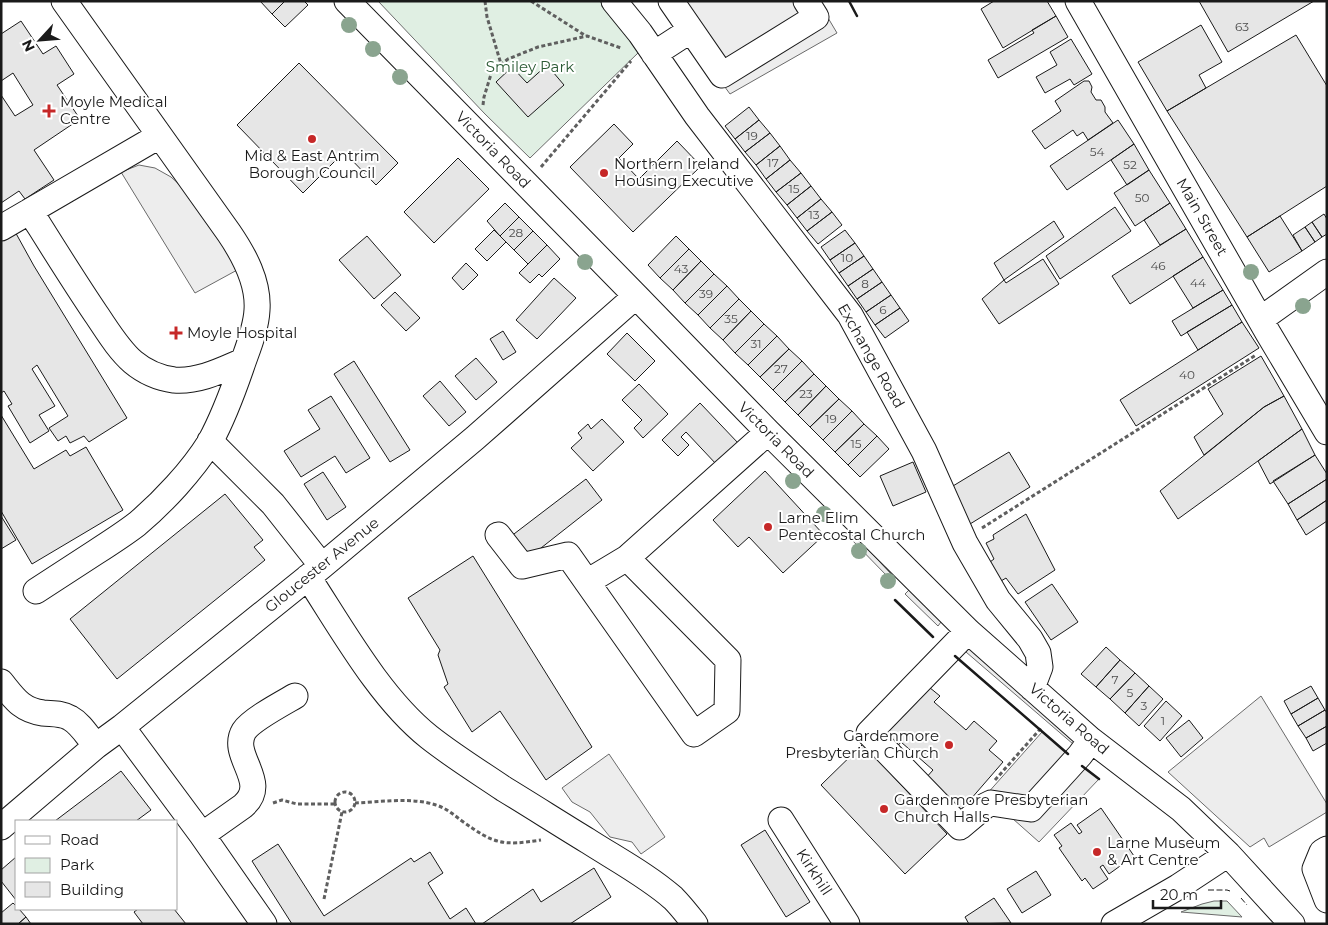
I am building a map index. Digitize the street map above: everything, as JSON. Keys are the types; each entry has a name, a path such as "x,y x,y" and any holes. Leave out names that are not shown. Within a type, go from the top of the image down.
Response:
{"street":[{"path":"36,591 137,524 175,487 202,453 229,403 252,335 257,310 256,292 242,253 64,1"},
{"name":"Victoria Road","path":"347,1 768,432 968,631 1091,740 1181,809 1228,854 1292,924"},
{"name":"Exchange Road","path":"614,1 640,33 643,57 697,116 850,315 924,451 964,540 998,600 1030,639 1038,653 1040,666 1032,688"},
{"path":"671,1 722,75 816,17 806,1"},
{"name":"Main Street","path":"1078,1 1327,432"},
{"path":"643,57 691,30"},
{"path":"1,228 160,136"},
{"path":"30,211 112,338 138,366 156,376 183,380 211,374 244,361"},
{"path":"1261,319 1327,272"},
{"name":"Gloucester Avenue","path":"1,827 96,746 315,571 475,438 636,296"},
{"path":"587,582 627,558 768,432"},
{"path":"210,441 273,504 315,571 364,662 387,694 414,723 435,741 474,769 654,884 685,910 695,924"},
{"path":"498,535 522,566 568,555 694,734 727,710 728,660 627,558"},
{"path":"968,631 869,733 960,827 991,803 1031,809 1080,755 1091,740"},
{"path":"1,682 16,700 29,710 60,714 74,720 96,746"},
{"path":"202,835 244,806 252,794 252,779 241,748 242,736 246,728 295,696"},
{"path":"122,727 202,835 264,924"},
{"name":"Kirkhill","path":"780,820 847,924"},
{"path":"1327,848 1322,852 1315,869 1327,900"},
{"path":"1114,924 1178,887 1228,854"}],"path":[{"path":"485,1 487,17 501,64"},
{"path":"531,1 587,36 625,49"},
{"path":"482,106 492,71 508,59 538,47 587,36"},
{"path":"526,184 643,57"},
{"path":"964,540 1257,354"},
{"path":"995,781 1044,724"},
{"path":"344,793 352,795 355,800 351,811 348,812 342,812 335,804 336,798 344,793"},
{"path":"268,806 282,800 297,804 335,804"},
{"path":"355,803 414,801 435,804 485,837 506,843 558,837 560,824"},
{"path":"324,899 342,812"}],"green space":[{"name":"Smiley Park","path":"378,1 600,1 639,52 530,158 485,114"},
{"path":"1214,901 1227,901 1242,917 1181,912 1202,904"}],"shaded area":[{"path":"662,1 818,1 837,33 730,94"},
{"path":"139,165 155,168 171,177 180,185 239,269 195,293 121,172"},
{"path":"854,534 891,574 888,577 850,538"},
{"path":"909,590 941,622 938,626 905,594"},
{"path":"969,647 1078,739 1073,744 966,652"},
{"path":"1261,696 1327,804 1327,812 1269,847 1264,838 1250,847 1168,772"},
{"path":"1042,732 1099,779 1039,842 986,795"},
{"path":"609,754 665,837 641,854 632,842 610,837 590,812 572,802 562,788"}],"building":[{"path":"260,1 285,1 272,14"},
{"path":"285,1 304,1 308,5 285,27 272,14"},
{"path":"994,1 1047,1 1056,16 1003,48 981,9"},
{"path":"1199,1 1314,1 1228,52"},
{"path":"1056,16 1068,37 998,78 988,60 1034,33 1032,30"},
{"name":"Moyle Medical Centre","path":"21,21 43,54 56,46 74,74 57,85 80,119 34,150 54,180 25,199 19,191 1,203 1,95 15,116 33,105 13,73 1,81 1,34"},
{"path":"1201,25 1222,62 1199,75 1206,88 1167,111 1138,62"},
{"path":"1296,35 1327,86 1327,186 1247,237 1167,111"},
{"path":"1071,39 1092,74 1074,85 1070,79 1045,93 1036,77 1057,65 1050,52"},
{"name":"Mid & East Antrim Borough Council","path":"299,63 398,163 376,185 344,152 303,193 237,125"},
{"path":"547,65 564,85 528,117 496,82 512,67 527,83"},
{"path":"1084,81 1089,81 1092,87 1091,92 1096,100 1101,100 1105,107 1105,112 1113,123 1088,140 1083,132 1077,136 1073,130 1045,149 1032,131 1061,111 1055,101"},
{"path":"749,107 759,120 735,139 725,126"},
{"path":"759,120 770,133 745,152 735,139"},
{"path":"1118,120 1134,144 1067,190 1050,166"},
{"name":"Northern Ireland Housing Executive","path":"614,124 633,144 619,158 639,179 677,141 701,166 633,232 570,167"},
{"path":"770,133 780,146 756,165 745,152"},
{"path":"1134,144 1149,170 1127,185 1111,160"},
{"path":"780,146 790,160 766,179 756,165"},
{"path":"458,158 489,189 434,243 404,212"},
{"path":"790,160 801,173 776,192 766,179"},
{"path":"1149,170 1170,203 1135,226 1114,193"},
{"path":"801,173 811,186 787,205 776,192"},
{"path":"811,186 821,199 797,218 787,205"},
{"path":"821,199 832,212 807,231 797,218"},
{"path":"505,203 519,217 500,236 487,221"},
{"path":"1170,203 1186,229 1160,245 1144,220"},
{"path":"1115,207 1131,231 1060,279 1046,256"},
{"path":"832,212 842,225 818,244 807,231"},
{"path":"1324,214 1327,219 1327,234 1322,237 1312,222"},
{"path":"1280,216 1302,251 1269,272 1247,237"},
{"path":"519,217 533,231 514,250 500,236"},
{"path":"1054,221 1064,237 1004,280 994,263"},
{"path":"1312,222 1322,237 1315,242 1305,227"},
{"path":"1305,227 1315,242 1302,251 1293,235"},
{"path":"13,228 34,266 127,418 89,442 84,436 70,443 66,436 58,441 49,428 68,416 37,365 32,369 55,406 39,415 49,431 30,443 8,406 12,404 4,391 1,393 1,235"},
{"path":"1186,229 1203,257 1130,304 1112,276"},
{"path":"494,230 506,242 487,261 475,249"},
{"path":"845,230 855,243 830,260 821,247"},
{"path":"533,231 547,245 528,264 514,250"},
{"path":"367,236 401,275 374,299 339,260"},
{"path":"676,236 689,249 660,278 648,265"},
{"path":"855,243 864,256 839,273 830,260"},
{"path":"547,245 560,259 542,277 539,274 530,283 519,273"},
{"path":"689,249 701,261 673,290 660,278"},
{"path":"864,256 873,269 848,286 839,273"},
{"path":"1203,257 1223,290 1193,308 1173,276"},
{"path":"1043,259 1059,284 999,324 982,299 1004,280 1006,283"},
{"path":"701,261 714,274 685,303 673,290"},
{"path":"466,263 478,275 463,290 452,278"},
{"path":"873,269 882,282 857,299 848,286"},
{"path":"714,274 727,286 698,315 685,303"},
{"path":"554,278 576,298 537,339 516,320"},
{"path":"882,282 891,295 866,312 857,299"},
{"path":"727,286 739,299 710,328 698,315"},
{"path":"1223,290 1232,305 1181,336 1172,321"},
{"path":"395,292 420,318 406,331 381,305"},
{"path":"891,295 900,308 875,325 866,312"},
{"path":"739,299 751,311 723,340 710,328"},
{"path":"1232,305 1242,322 1198,350 1187,332"},
{"path":"900,308 909,321 885,338 875,325"},
{"path":"751,311 764,324 735,353 723,340"},
{"path":"1242,322 1259,348 1136,426 1120,400"},
{"path":"764,324 777,336 748,365 735,353"},
{"path":"503,331 516,352 503,360 490,339"},
{"path":"627,333 655,361 635,381 607,354"},
{"path":"777,336 789,349 760,377 748,365"},
{"path":"789,349 802,361 773,390 760,377"},
{"path":"1261,356 1284,396 1264,407 1204,455 1194,437 1223,414 1208,389"},
{"path":"476,358 497,382 476,400 455,376"},
{"path":"354,361 410,450 390,462 334,374"},
{"path":"802,361 814,374 785,402 773,390"},
{"path":"814,374 826,386 798,415 785,402"},
{"path":"440,381 466,412 449,426 423,396"},
{"path":"639,384 668,414 643,438 634,428 642,420 622,400"},
{"path":"826,386 839,399 810,427 798,415"},
{"path":"331,396 370,458 346,473 335,456 301,477 284,451 320,429 308,410"},
{"path":"1284,396 1302,429 1178,519 1160,491 1264,407"},
{"path":"839,399 852,411 823,440 810,427"},
{"path":"700,403 739,444 717,465 686,432 681,437 689,445 678,456 662,440"},
{"path":"852,411 864,424 835,452 823,440"},
{"path":"1,415 34,469 66,450 70,456 86,447 123,510 32,564 1,511"},
{"path":"602,419 624,442 593,471 571,448 582,438 578,433 588,424 591,429"},
{"path":"864,424 877,436 848,465 835,452"},
{"path":"1302,429 1315,455 1270,484 1258,461"},
{"path":"877,436 889,449 860,477 848,465"},
{"path":"1009,452 1030,487 970,524 948,489"},
{"path":"1315,455 1327,474 1327,479 1288,504 1273,481"},
{"path":"913,462 926,492 893,506 880,476"},
{"name":"Larne Elim Pentecostal Church","path":"765,471 824,535 783,573 749,537 738,547 713,520"},
{"path":"323,472 346,507 327,520 304,484"},
{"path":"586,479 602,500 527,559 510,537"},
{"path":"1327,479 1327,500 1297,520 1288,504"},
{"path":"225,494 263,540 254,547 265,560 117,679 70,619"},
{"path":"1327,500 1327,521 1306,535 1297,520"},
{"path":"1026,514 1055,570 1018,594 1006,578 1001,581 990,562 994,559 986,543 994,539 993,535"},
{"path":"1,516 16,540 1,549"},
{"path":"473,556 592,747 546,780 500,711 472,732 444,687 448,684 438,655 440,650 408,598"},
{"path":"1052,584 1078,622 1051,640 1025,602"},
{"path":"1106,647 1120,660 1096,687 1081,674"},
{"path":"1120,660 1135,673 1110,699 1096,687"},
{"path":"1135,673 1149,686 1125,713 1110,699"},
{"name":"Gardenmore Presbyterian Church","path":"924,683 940,696 934,702 966,730 974,721 997,741 989,750 1003,762 970,800 973,802 964,812 925,779 933,770 901,742 895,749 880,735"},
{"path":"1149,686 1163,699 1139,726 1125,713"},
{"path":"1311,686 1318,698 1291,714 1284,701"},
{"path":"1318,698 1325,710 1298,726 1291,714"},
{"path":"1166,701 1182,716 1160,741 1144,726"},
{"path":"1325,710 1327,713 1327,726 1306,738 1298,726"},
{"path":"1189,720 1203,738 1181,757 1166,738"},
{"path":"1327,726 1327,743 1313,751 1306,738"},
{"name":"Gardenmore Presbyterian Church Halls","path":"863,744 947,834 905,874 821,785"},
{"path":"121,771 151,810 137,820 56,820"},
{"name":"Larne Museum & Art Centre","path":"1101,808 1134,856 1109,874 1103,865 1100,867 1108,879 1093,889 1085,878 1082,881 1059,848 1062,846 1054,835 1071,823 1079,834 1082,832 1077,825"},
{"path":"765,830 810,902 786,917 741,845"},
{"path":"278,844 324,916 411,858 414,862 430,852 443,873 428,883 450,919 466,908 476,924 292,924 252,861"},
{"path":"15,858 15,899 1,881 1,870"},
{"path":"594,868 611,897 570,924 482,924 533,889 541,902"},
{"path":"1036,871 1051,895 1022,913 1007,889"},
{"path":"994,898 1011,923 969,924 965,917"},
{"path":"13,903 15,910 20,910 26,917 18,924 1,924 1,913"},
{"path":"137,910 175,910 186,924 143,924 134,912"},
{"path":"26,917 31,924 18,924"}],"fence":[{"path":"1208,890 1230,891"},
{"path":"1241,898 1247,905"}],"wall":[{"path":"849,1 857,16"},
{"path":"895,600 933,637"},
{"path":"955,656 1068,754"},
{"path":"1082,766 1099,779"}],"place":[{"name":"Moyle Medical Centre","path":"49,111"},
{"name":"Mid & East Antrim Borough Council","path":"312,139"},
{"name":"Northern Ireland Housing Executive","path":"604,173"},
{"name":"Moyle Hospital","path":"176,333"},
{"name":"Larne Elim Pentecostal Church","path":"768,527"},
{"name":"Gardenmore Presbyterian Church","path":"949,745"},
{"name":"Gardenmore Presbyterian Church Halls","path":"884,809"},
{"name":"Larne Museum & Art Centre","path":"1097,852"}]}
